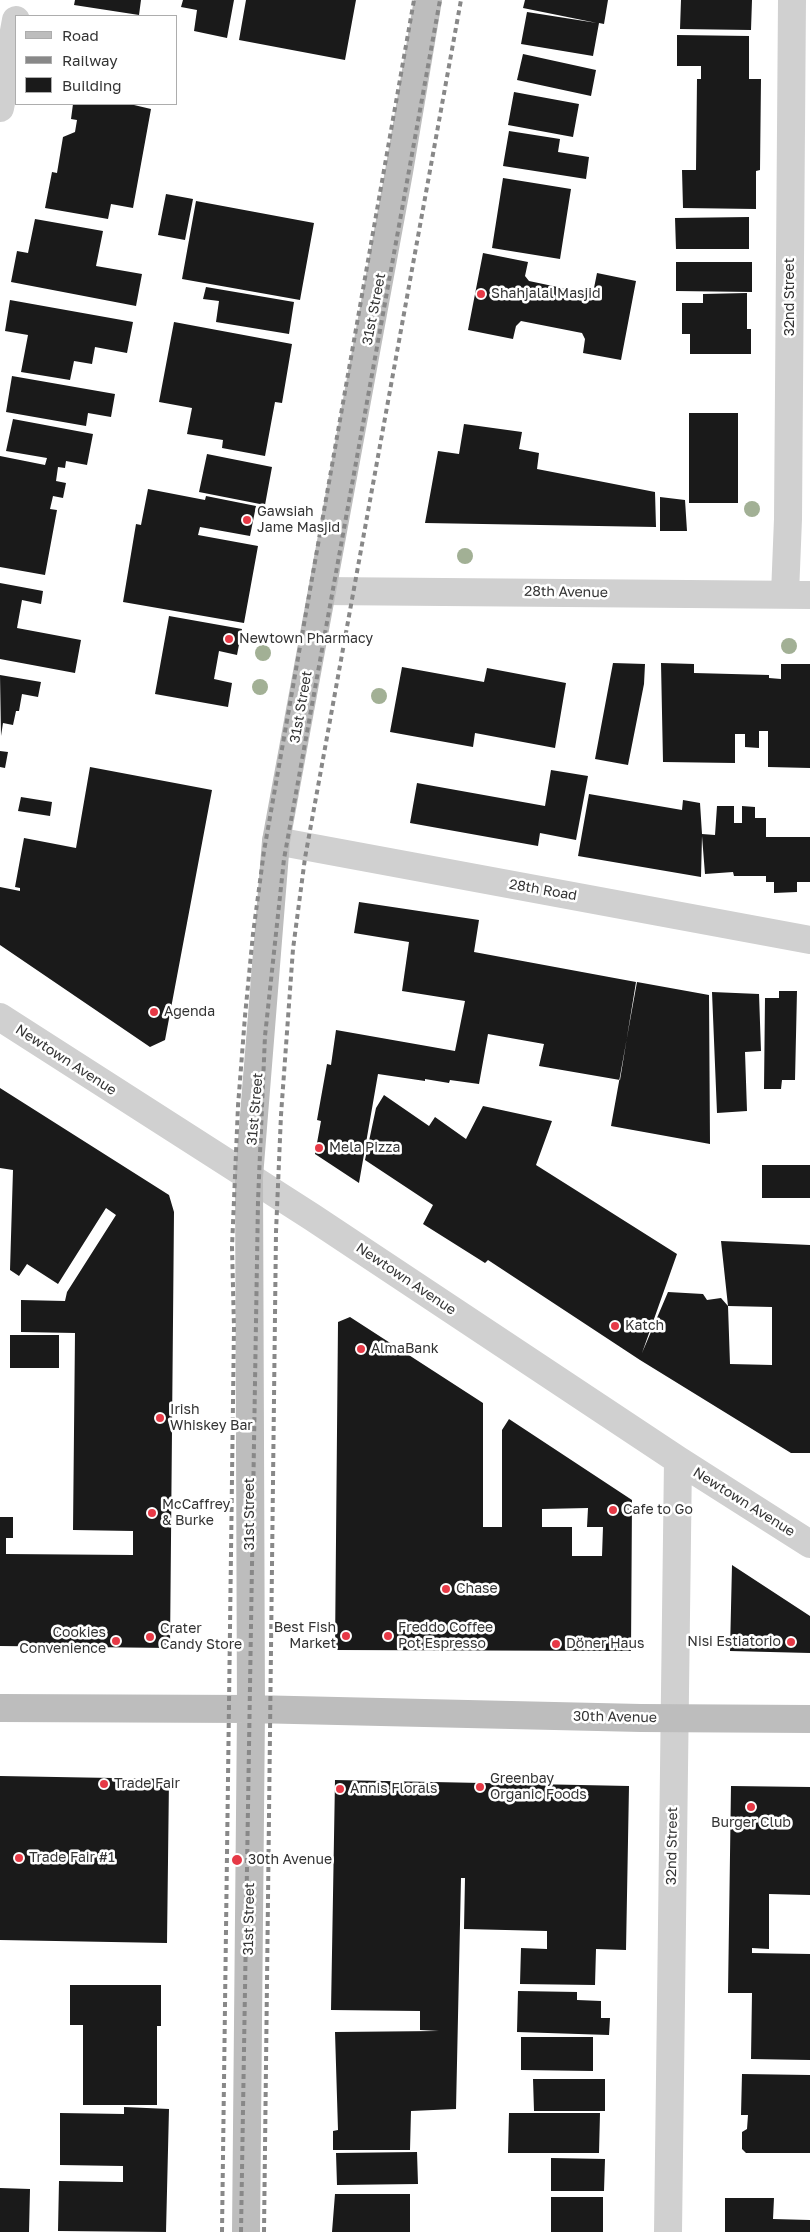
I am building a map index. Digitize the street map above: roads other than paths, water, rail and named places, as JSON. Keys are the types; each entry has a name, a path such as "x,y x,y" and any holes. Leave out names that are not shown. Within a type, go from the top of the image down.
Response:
{"main road":[{"name":"31st Street","path":"246,2232 251,1709 249,1177 276,841 399,172 428,0"},
{"name":"30th Avenue","path":"0,1708 251,1709 810,1719"}],"street":[{"path":"18,15 20,0"},
{"name":"32nd Street","path":"792,0 788,519 797,594"},
{"path":"0,108 15,29"},
{"name":"28th Avenue","path":"322,591 797,594"},
{"name":"28th Road","path":"276,841 810,940"},
{"name":"Newtown Avenue","path":"0,1017 312,1216 678,1460 810,1544"},
{"name":"32nd Street","path":"668,2232 673,1718 678,1460"}],"railway":[{"path":"222,2232 234,1327 232,1247 238,1106 245,1016 264,851 414,0"},
{"path":"241,2232 258,1201 265,1036 284,859 440,0"},
{"path":"264,2232 276,1232 281,1115 293,949 305,858 461,0"}],"place":[{"name":"Shahjalal Masjid","path":"481,294"},
{"name":"Gawsiah Jame Masjid","path":"247,520"},
{"name":"Newtown Pharmacy","path":"229,639"},
{"name":"Agenda","path":"154,1012"},
{"name":"Mela Pizza","path":"319,1148"},
{"name":"Katch","path":"615,1326"},
{"name":"AlmaBank","path":"361,1349"},
{"name":"Irish Whiskey Bar","path":"160,1418"},
{"name":"Cafe to Go","path":"613,1510"},
{"name":"McCaffrey & Burke","path":"152,1513"},
{"name":"Chase","path":"446,1589"},
{"name":"Best Fish Market","path":"346,1636"},
{"name":"Freddo Coffee Pot Espresso","path":"388,1636"},
{"name":"Crater Candy Store","path":"150,1637"},
{"name":"Cookies Convenience","path":"116,1641"},
{"name":"Nisi Estiatorio","path":"791,1642"},
{"name":"Döner Haus","path":"556,1644"},
{"name":"Trade Fair","path":"104,1784"},
{"name":"Greenbay Organic Foods","path":"480,1787"},
{"name":"Annis Florals","path":"340,1789"},
{"name":"Burger Club","path":"751,1807"},
{"name":"Trade Fair #1","path":"19,1858"},
{"name":"30th Avenue","path":"237,1860"}]}
